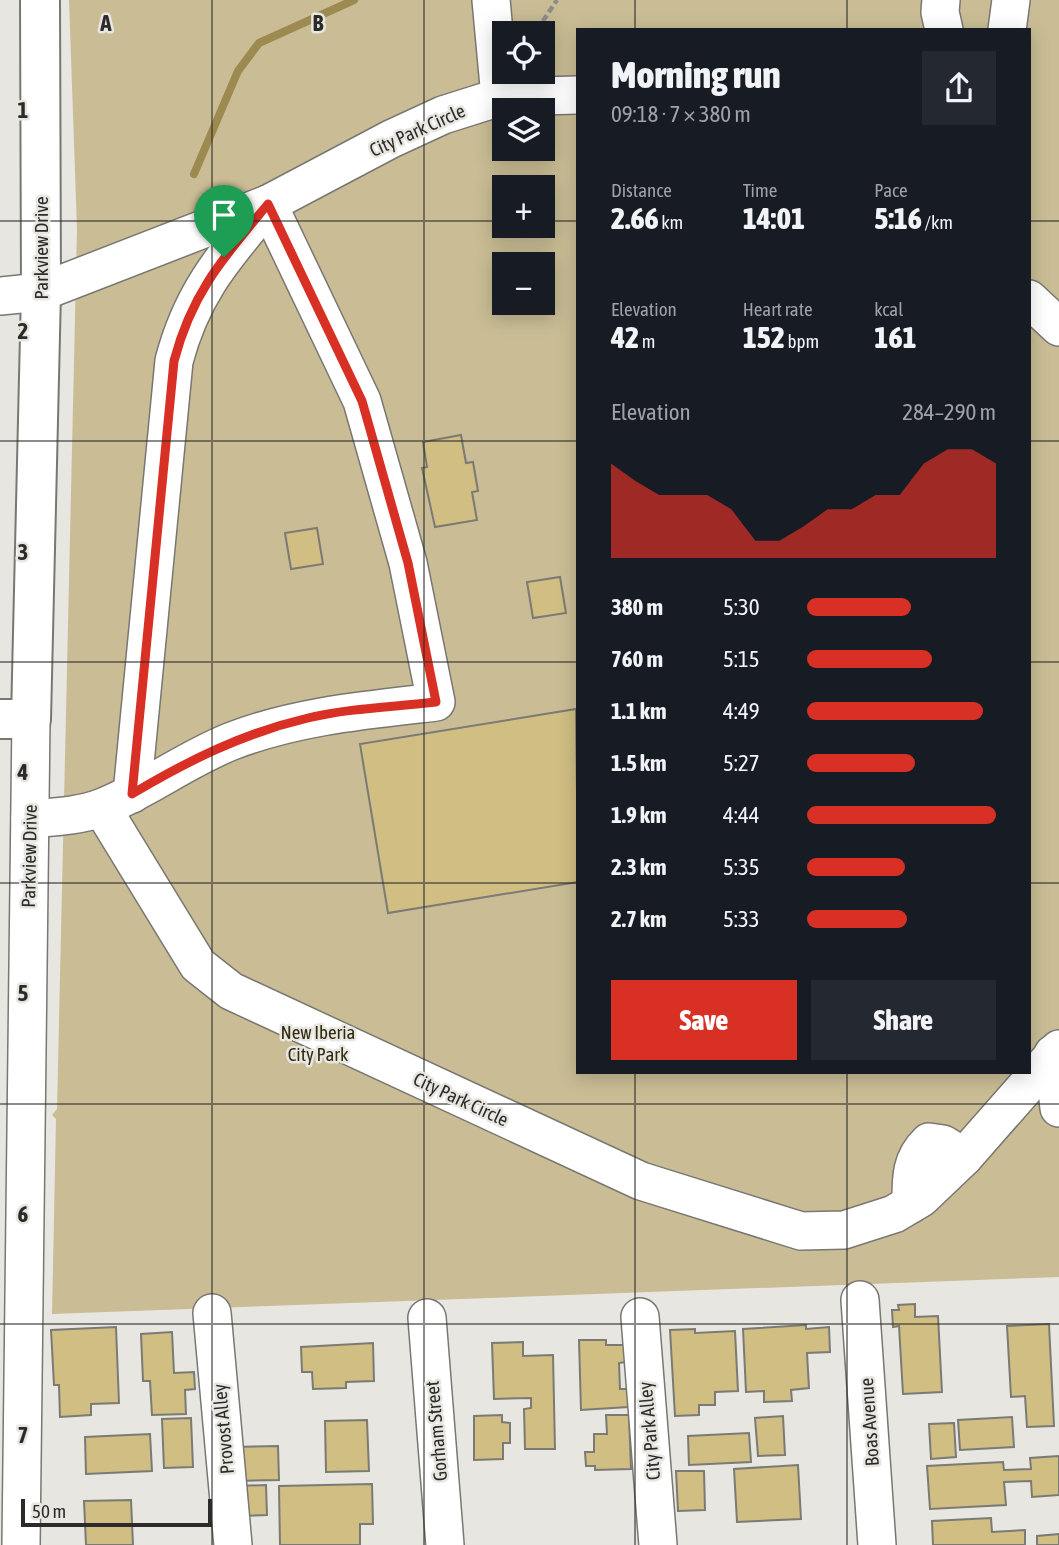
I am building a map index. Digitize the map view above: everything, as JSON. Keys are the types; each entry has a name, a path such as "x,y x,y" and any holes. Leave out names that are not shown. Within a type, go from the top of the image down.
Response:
{"main road":[{"name":"Parkview Drive","path":"16,719 41,292 40,0"}],"street":[{"path":"491,0 500,97"},
{"path":"942,0 940,12 944,28"},
{"path":"1007,28 1011,0"},
{"name":"City Park Circle","path":"0,296 41,292 268,204 443,115 500,97 576,95"},
{"name":"City Park Circle","path":"268,204 202,287 184,323 174,361 117,801 198,965 212,979 252,1001 641,1181 801,1231 844,1230 894,1214 911,1204 964,1157 1056,1051"},
{"path":"30,819 73,815 117,801 195,757 234,740 310,717 436,702 408,563 362,401 268,204"},
{"path":"1031,301 1059,327"},
{"name":"Parkview Drive","path":"16,719 30,819 13,1118 21,1545"},
{"path":"1056,1051 1059,1108"},
{"name":"Boas Avenue","path":"860,1300 877,1545"},
{"name":"Provost Alley","path":"212,1313 233,1545"},
{"name":"City Park Alley","path":"640,1317 658,1545"},
{"name":"Gorham Street","path":"427,1318 445,1545"}],"path":[{"path":"543,21 557,0"}],"green space":[{"name":"New Iberia City Park","path":"69,0 1059,0 1059,1277 52,1314 56,1119 52,1115 57,1109 77,229"}],"building":[{"path":"461,435 466,463 473,462 478,491 472,492 477,520 435,527 422,468 427,467 423,442"},
{"path":"317,528 323,564 291,569 285,533"},
{"path":"560,577 566,613 533,618 527,582"},
{"path":"576,709 576,882 388,913 360,744"},
{"path":"915,1304 915,1317 938,1316 942,1392 903,1394 899,1326 893,1327 892,1310 899,1310 898,1305"},
{"path":"1049,1324 1054,1426 1027,1427 1025,1396 1011,1397 1007,1326"},
{"path":"806,1325 806,1329 829,1327 830,1352 807,1353 809,1388 791,1390 792,1401 764,1402 764,1391 746,1392 743,1329"},
{"path":"116,1327 119,1403 91,1404 91,1415 60,1417 59,1385 54,1385 51,1330"},
{"path":"695,1329 695,1333 735,1331 738,1391 715,1392 715,1405 699,1405 699,1415 675,1416 670,1330"},
{"path":"172,1332 174,1373 194,1372 195,1389 185,1390 186,1414 152,1415 150,1381 143,1381 141,1334"},
{"path":"579,1340 606,1340 606,1345 626,1345 626,1362 619,1363 620,1389 628,1389 628,1407 581,1410"},
{"path":"523,1342 523,1356 553,1355 555,1449 525,1449 524,1409 531,1408 531,1398 494,1399 492,1343"},
{"path":"373,1343 374,1381 346,1382 346,1388 313,1389 312,1372 302,1372 301,1347"},
{"path":"502,1415 502,1422 510,1423 510,1443 503,1443 503,1459 474,1460 474,1416"},
{"path":"606,1415 629,1415 631,1469 595,1470 595,1466 586,1466 585,1452 594,1452 594,1434 607,1434"},
{"path":"783,1416 785,1455 758,1456 755,1418"},
{"path":"1012,1417 1014,1447 960,1450 958,1420"},
{"path":"191,1418 193,1467 164,1468 162,1419"},
{"path":"367,1420 369,1471 326,1472 325,1421"},
{"path":"954,1423 956,1457 931,1459 929,1424"},
{"path":"749,1433 751,1462 689,1465 688,1436"},
{"path":"150,1434 152,1471 86,1474 85,1437"},
{"path":"278,1446 279,1480 235,1481 234,1447"},
{"path":"1059,1456 1059,1495 1032,1497 1031,1481 1004,1482 1006,1505 930,1509 927,1466 1003,1462 1004,1470 1031,1469 1030,1458"},
{"path":"798,1465 801,1519 737,1522 734,1469"},
{"path":"676,1471 704,1471 705,1510 678,1511"},
{"path":"372,1484 373,1524 360,1524 360,1545 280,1545 279,1486"},
{"path":"266,1485 267,1515 238,1516 238,1486"},
{"path":"131,1500 133,1545 86,1545 84,1501"},
{"path":"991,1518 992,1532 1025,1530 1025,1545 933,1545 932,1521"},
{"path":"1059,1534 1059,1545 1037,1545 1037,1536"}],"waterway":[{"path":"194,174 238,71 259,43 354,0"}],"route":[{"path":"268,204 362,401 408,563 436,702 310,717 234,740 195,757 132,794 174,361 184,323 202,287 224,257 268,204"}]}
